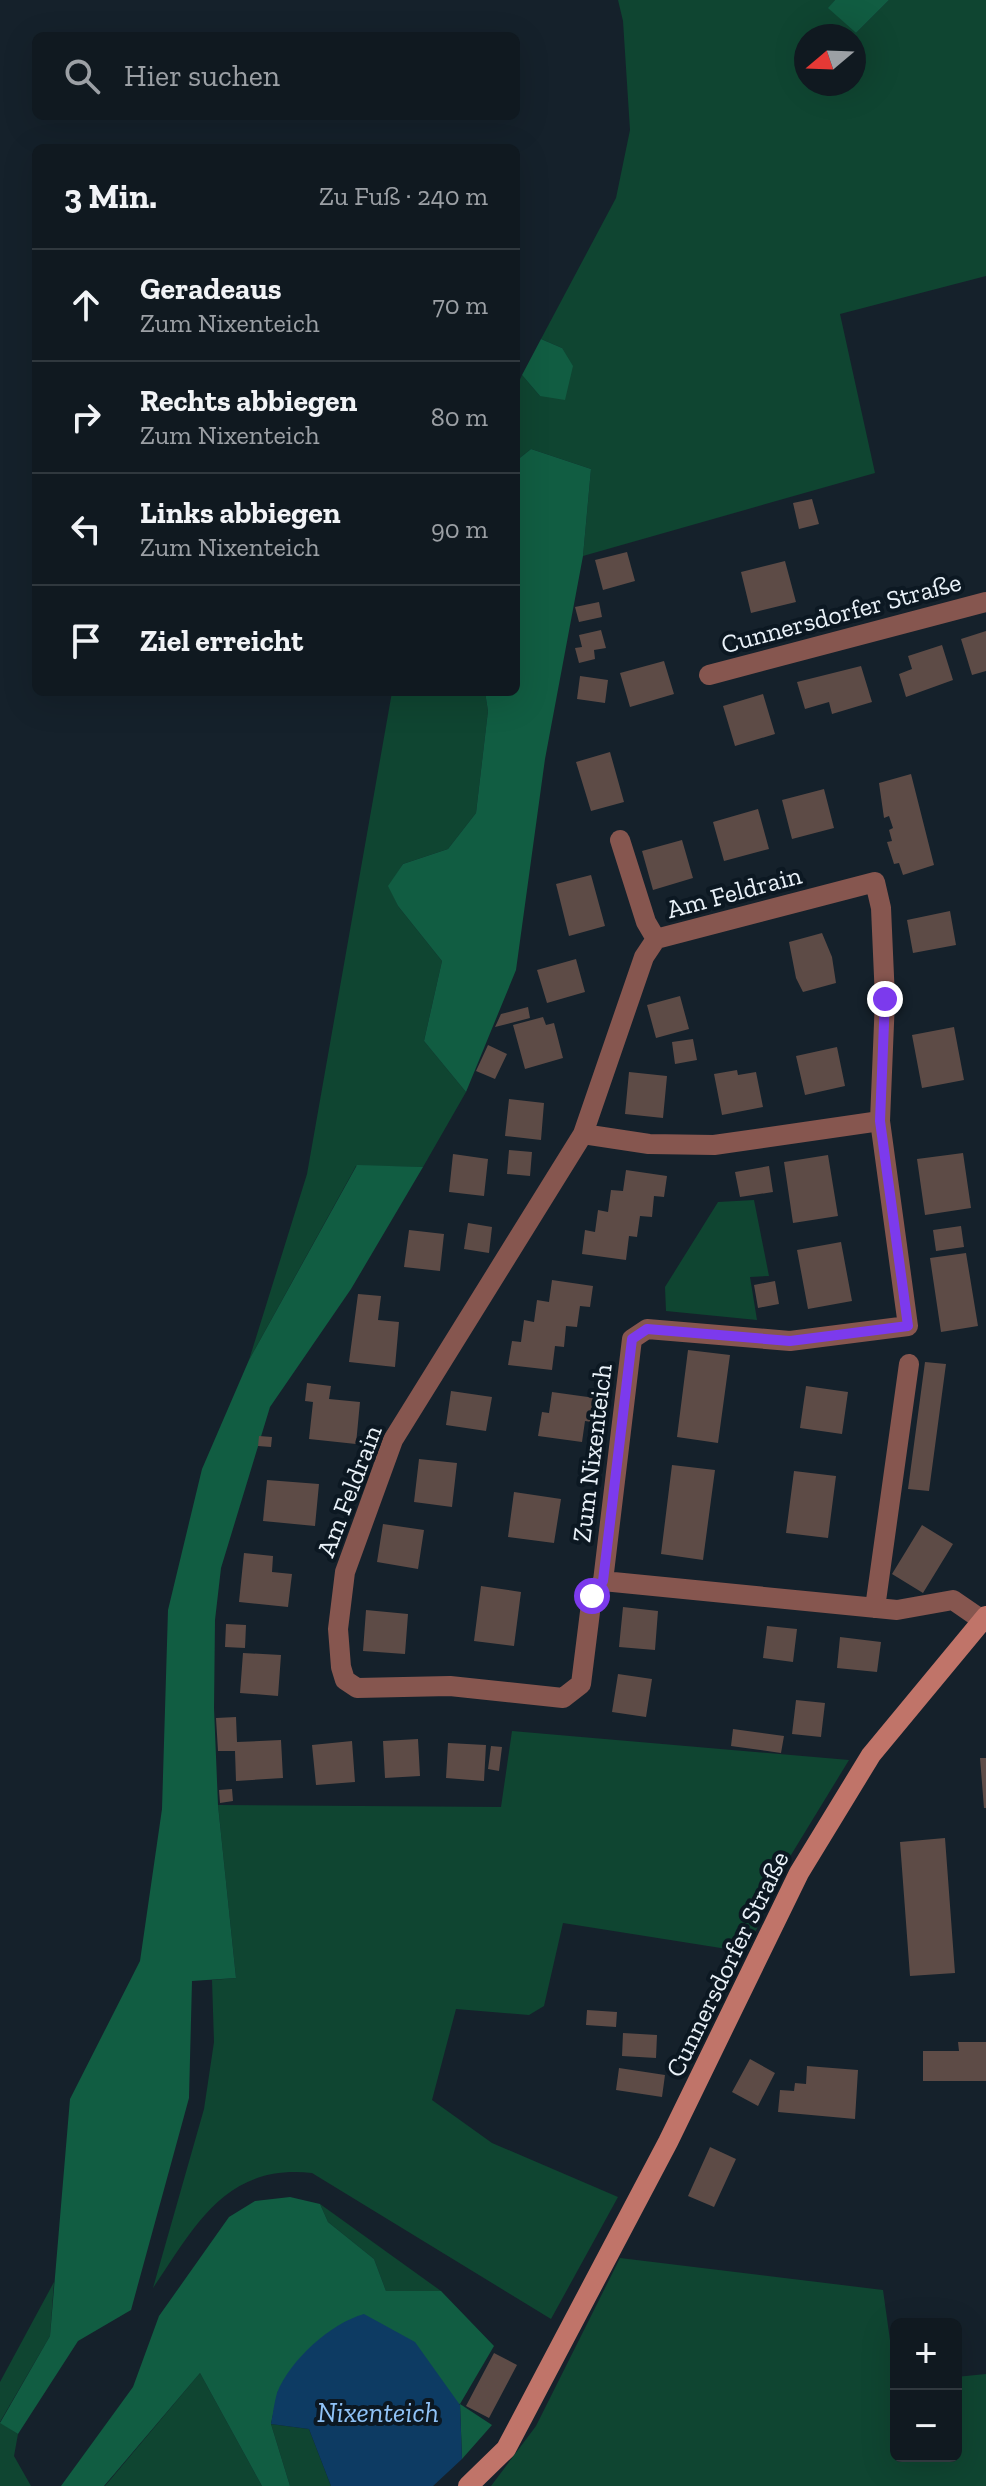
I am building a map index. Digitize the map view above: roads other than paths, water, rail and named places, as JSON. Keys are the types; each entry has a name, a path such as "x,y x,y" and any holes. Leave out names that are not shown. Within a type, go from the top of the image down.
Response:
{"street":[{"name":"Cunnersdorfer Straße","path":"709,675 986,602"},
{"path":"620,840 646,922 656,939"},
{"name":"Am Feldrain","path":"603,1581 592,1596 581,1684 563,1698 450,1686 357,1688 345,1680 338,1629 345,1572 393,1440 583,1134 644,957 656,939 875,882"},
{"name":"Zum Nixenteich","path":"603,1581 632,1339 647,1329 790,1341 908,1326 880,1121 885,999 881,908 875,882"},
{"path":"583,1134 649,1144 714,1145 880,1121"},
{"path":"875,1608 909,1364"},
{"path":"603,1581 897,1610 953,1600 984,1618"},
{"name":"Cunnersdorfer Straße","path":"468,2486 506,2449 668,2142 799,1873 871,1755 984,1618"}],"water":[{"name":"Nixenteich","path":"364,2314 415,2342 460,2405 462,2459 433,2486 331,2486 309,2429 271,2424 277,2393 291,2368 325,2334"}]}
